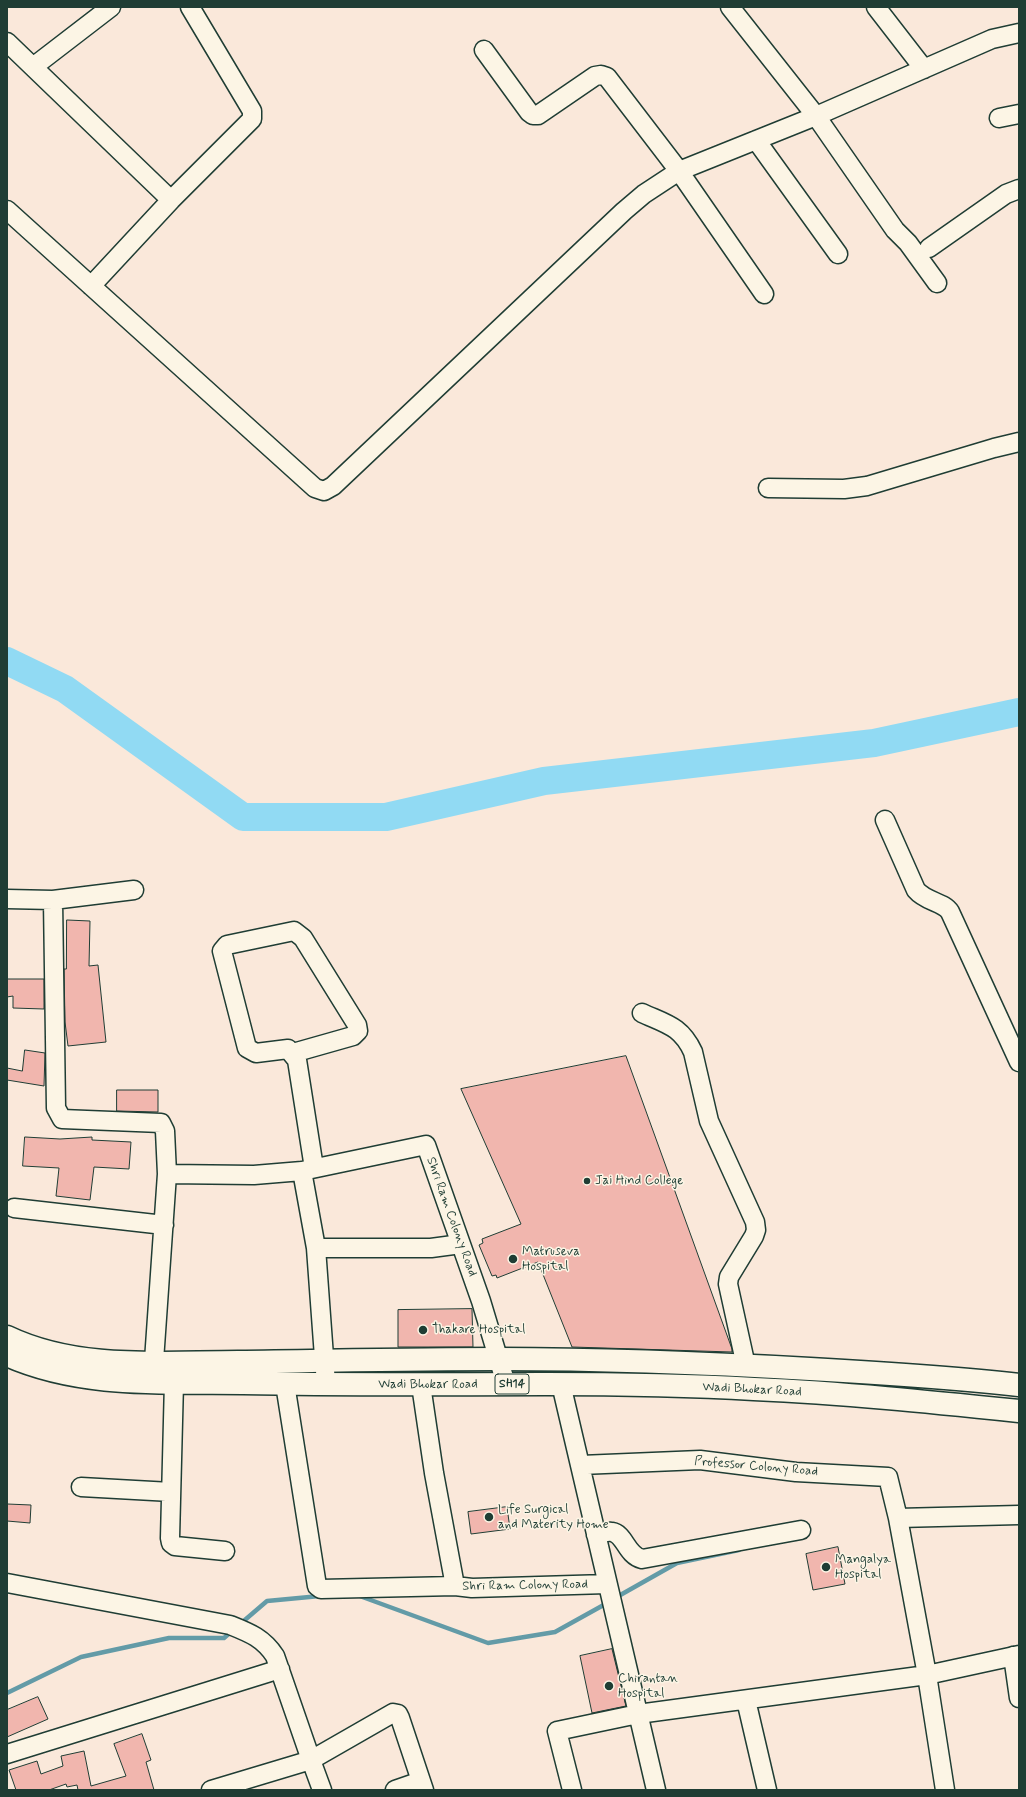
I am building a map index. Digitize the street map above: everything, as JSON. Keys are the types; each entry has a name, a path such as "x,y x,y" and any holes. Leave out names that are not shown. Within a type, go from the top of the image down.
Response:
{"main road":[{"name":"Wadi Bhokar Road","path":"7,1337 23,1345 82,1360 153,1372 324,1361 499,1359 746,1366 968,1379 1019,1385"},
{"name":"Wadi Bhokar Road","path":"7,1355 23,1362 70,1375 126,1382 153,1372 174,1382 421,1385 561,1384 754,1389 964,1405 1019,1411"},
{"path":"964,1405 968,1379"}],"street":[{"path":"33,67 111,7"},
{"path":"91,286 171,200 252,119 252,111 190,7"},
{"path":"730,7 816,116 895,230 908,243 937,283"},
{"path":"876,7 924,69"},
{"path":"7,210 315,488 324,491 333,486 624,211 644,194 679,171 816,116 992,40 1019,33"},
{"path":"7,42 171,200"},
{"path":"484,50 529,112 533,115 538,115 595,76 601,75 607,77 679,171 764,294"},
{"path":"999,118 1019,114"},
{"path":"756,140 838,254"},
{"path":"929,248 1006,194 1019,189"},
{"path":"768,488 844,489 868,486 994,448 1019,442"},
{"path":"885,820 916,890 921,896 947,908 950,912 1019,1062"},
{"path":"7,898 53,900 134,890"},
{"path":"53,900 56,1108 58,1114 62,1119 161,1123 165,1131 167,1174 153,1372"},
{"path":"293,1053 353,1036 358,1031 357,1025 303,938 298,933 294,931 227,945 222,951 247,1048 251,1052 256,1053 288,1049 293,1053 297,1060 316,1248 326,1384"},
{"path":"642,1013 673,1027 682,1034 688,1042 693,1052 709,1121 755,1222 756,1230 754,1236 729,1277 728,1284 746,1366"},
{"name":"Shri Ram Colony Road","path":"308,1170 426,1145 461,1244 506,1384"},
{"path":"167,1174 254,1175 308,1170"},
{"path":"14,1208 164,1225"},
{"name":"Shri Ram Colony Road","path":"316,1248 431,1248 461,1244"},
{"path":"174,1382 171,1543 175,1546 225,1551"},
{"path":"285,1384 317,1586 321,1589 455,1586"},
{"path":"561,1384 656,1790"},
{"name":"Shri Ram Colony Road","path":"421,1385 434,1473 455,1586 472,1588 608,1588"},
{"name":"Professor Colony Road","path":"581,1465 700,1460 796,1472 888,1477 898,1518"},
{"path":"81,1487 171,1492"},
{"path":"945,1790 927,1675 898,1518 1019,1515"},
{"path":"596,1535 611,1532 616,1534 621,1538 632,1555 642,1559 801,1530"},
{"path":"7,1583 230,1626 251,1633 268,1645 276,1656 322,1790"},
{"path":"572,1790 557,1731 638,1714 927,1675 1016,1656 1019,1698"},
{"path":"7,1754 280,1669"},
{"path":"746,1700 767,1790"},
{"path":"211,1790 311,1760 392,1713 396,1713 400,1718 423,1785 395,1790"}],"building":[{"path":"67,920 90,921 89,966 98,965 106,1042 68,1046 65,1022 64,969 66,969"},
{"path":"7,979 44,979 44,1009 13,1008 13,996 7,997"},
{"path":"25,1050 45,1053 44,1086 7,1080 7,1068 22,1071"},
{"name":"Jai Hind College","path":"626,1056 732,1352 572,1347 538,1262 497,1278 496,1275 492,1276 479,1245 483,1243 482,1239 521,1224 461,1089"},
{"path":"117,1090 158,1090 158,1112 117,1111"},
{"path":"25,1137 60,1139 92,1137 92,1140 131,1142 129,1169 94,1167 90,1200 56,1196 59,1168 23,1166"},
{"path":"472,1309 473,1347 398,1347 398,1310"},
{"path":"7,1504 31,1505 30,1523 7,1521"},
{"path":"507,1507 510,1529 471,1534 468,1512"},
{"path":"838,1547 845,1584 813,1590 806,1554"},
{"path":"612,1649 626,1706 592,1713 580,1656"},
{"path":"38,1697 48,1719 7,1737 7,1710"},
{"path":"142,1734 151,1760 146,1762 154,1790 78,1790 77,1785 67,1787 66,1784 49,1790 16,1790 9,1770 37,1761 41,1774 63,1766 61,1756 84,1751 91,1786 126,1776 114,1744"}],"waterway":[{"path":"7,661 65,689 243,817 386,817 544,781 874,743 1019,712"},
{"path":"615,1598 677,1563 739,1550"},
{"path":"357,1595 488,1643 555,1632 609,1602"},
{"path":"239,1625 267,1601 320,1596"},
{"path":"7,1693 81,1657 169,1638 224,1638 232,1631"}],"place":[{"name":"Jai Hind College","path":"587,1181"},
{"name":"Matruseva Hospital","path":"513,1259"},
{"name":"Thakare Hospital","path":"423,1330"},
{"name":"Life Surgical and Materity Home","path":"489,1517"},
{"name":"Mangalya Hospital","path":"826,1567"},
{"name":"Chirantan Hospital","path":"609,1686"}]}
